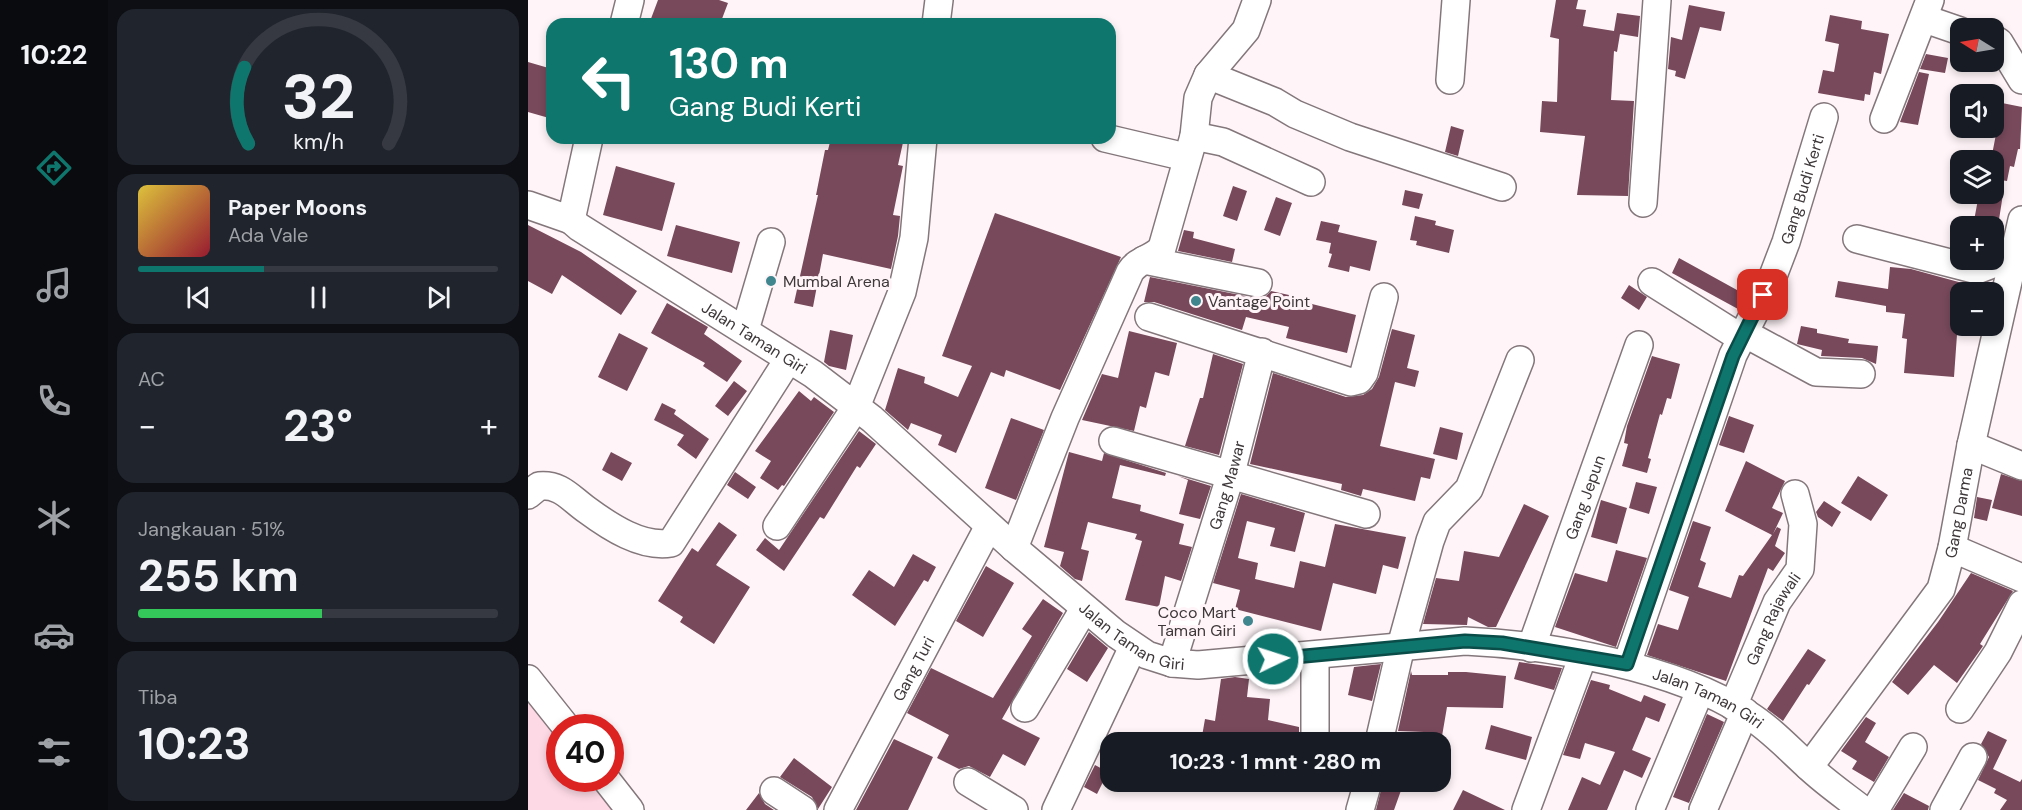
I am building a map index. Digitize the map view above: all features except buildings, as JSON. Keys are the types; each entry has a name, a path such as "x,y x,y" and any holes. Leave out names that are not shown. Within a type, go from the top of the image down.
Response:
{"street":[{"path":"626,18 630,0"},
{"path":"937,18 939,0"},
{"path":"1014,549 1065,418 1126,282 1134,266 1162,248 1194,136 1198,98 1208,75 1246,30 1257,0"},
{"path":"1450,80 1456,0"},
{"path":"1643,203 1657,0"},
{"path":"1884,119 1927,10 1950,25"},
{"path":"2004,50 2022,80"},
{"path":"1208,75 1275,102 1295,114 1350,137 1502,187"},
{"name":"Gang Budi Kerti","path":"1627,664 1697,454 1742,336 1778,263 1824,117"},
{"path":"1194,136 1223,142 1311,182"},
{"path":"1116,141 1173,154"},
{"path":"571,220 588,144"},
{"path":"777,526 856,407 902,292 914,238 922,144"},
{"name":"Jalan Taman Giri","path":"528,206 571,220 644,270 745,330 788,360 813,374 856,407 1084,609 1147,655 1172,663 1198,665 1465,641 1531,648 1627,664 1700,691 1739,709 1778,736 1809,767 1863,810"},
{"name":"Gang Darma","path":"1809,767 1941,589 1952,549 1971,445 2007,294 2011,257 2022,220"},
{"path":"1857,239 1977,270 2011,257"},
{"path":"745,330 771,242"},
{"path":"1144,260 1258,283"},
{"path":"1652,282 1742,336 1816,372 1861,374"},
{"path":"1149,317 1351,382 1359,380 1364,373 1384,297"},
{"name":"Gang Jepun","path":"1531,648 1639,345"},
{"name":"Gang Mawar","path":"1172,663 1230,477 1262,352"},
{"path":"528,495 539,486 562,489 586,510 624,532 651,544 671,543 788,360"},
{"path":"1381,732 1401,646 1437,522 1469,489 1520,360"},
{"path":"1113,441 1230,477 1366,514"},
{"path":"1971,445 2022,466"},
{"name":"Gang Rajawali","path":"1703,810 1777,602 1800,569 1803,524 1795,494"},
{"name":"Gang Turi","path":"838,810 989,526"},
{"path":"1952,549 2022,578"},
{"path":"1960,709 1998,652 2022,604"},
{"path":"1025,708 1084,609"},
{"path":"1056,810 1133,646"},
{"path":"1315,656 1315,732"},
{"path":"1526,810 1583,656"},
{"path":"528,679 556,714"},
{"path":"1650,810 1700,691"},
{"path":"1875,810 1912,747"},
{"path":"1944,810 1973,757"},
{"path":"968,782 1014,810"},
{"path":"774,791 803,810"},
{"path":"615,792 630,810"},
{"path":"1360,810 1365,792"}],"shaded area":[{"path":"528,699 546,723 546,792 598,792 612,810 528,810"}],"place":[{"name":"Mumbal Arena","path":"771,281"},
{"name":"Vantage Point","path":"1196,301"},
{"name":"Coco Mart Taman Giri","path":"1248,621"}],"route":[{"path":"1273,659 1465,641 1502,643 1627,664 1697,454 1733,356 1763,295"}]}
